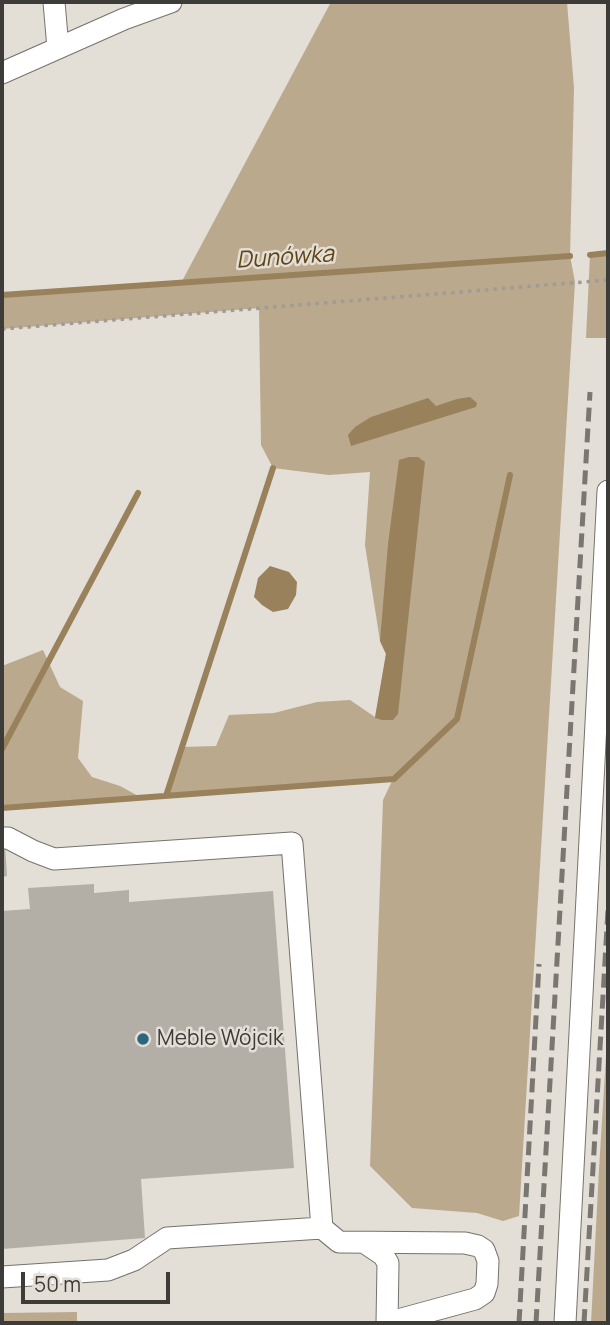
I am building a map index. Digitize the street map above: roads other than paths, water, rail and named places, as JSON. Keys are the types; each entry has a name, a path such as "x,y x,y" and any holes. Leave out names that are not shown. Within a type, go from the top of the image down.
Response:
{"lane":[{"path":"54,2 58,48"},
{"path":"2,73 171,2"},
{"path":"565,1323 608,491"},
{"path":"2,838 8,838 54,859 292,843 322,1228"},
{"path":"2,1277 108,1270 134,1260 167,1238 322,1228 339,1242 465,1243 478,1246 484,1250 488,1261 484,1293 475,1299 387,1323 388,1263 383,1255 365,1243"}],"waterway":[{"name":"Dunówka","path":"590,255 608,253"},
{"name":"Dunówka","path":"2,295 570,256"},
{"path":"166,796 273,468"},
{"path":"2,808 394,779 457,719 510,475"},
{"path":"2,749 138,493"}],"railway":[{"path":"536,1323 590,392"},
{"path":"584,1323 608,910"},
{"path":"519,1323 539,964"}],"place":[{"name":"Meble Wójcik","path":"143,1039"}]}
